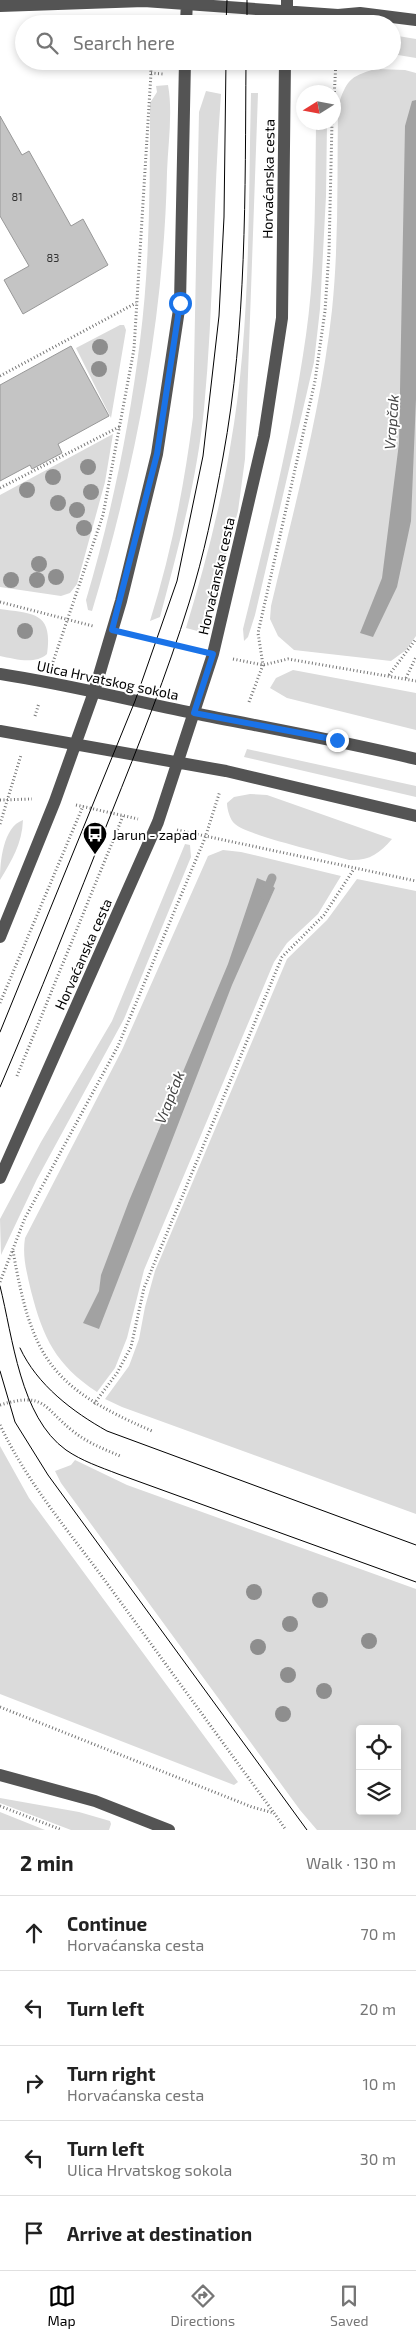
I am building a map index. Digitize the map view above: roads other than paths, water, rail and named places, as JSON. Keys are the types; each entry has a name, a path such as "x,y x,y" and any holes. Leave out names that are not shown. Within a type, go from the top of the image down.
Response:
{"street":[{"path":"0,6 144,1 187,2 287,12 376,15"},
{"path":"186,15 187,2"},
{"path":"401,18 416,20"},
{"path":"0,937 55,801 94,692 112,630 157,454 180,303 186,70"},
{"name":"Horvaćanska cesta","path":"0,1178 158,822 213,654 264,436 282,318 285,70"},
{"name":"Ulica Hrvatskog sokola","path":"0,674 46,681 194,713 337,740 416,759"},
{"path":"0,731 179,762 363,802 416,816"},
{"path":"0,1775 70,1793 170,1830"}],"waterway":[{"name":"Vrapčak","path":"265,895 272,878"}],"tram line":[{"path":"226,15 227,0"},
{"path":"247,0 247,15"},
{"path":"0,1032 135,701 177,581 203,456 219,316 224,217 226,70"},
{"path":"0,1087 57,950 152,709 180,630 204,549 223,457 237,359 243,259 246,70"},
{"path":"0,1286 14,1352 28,1397 38,1418 50,1436 66,1450 85,1461 118,1474 416,1582"},
{"path":"20,1348 27,1361 46,1386 81,1415 107,1431 416,1545"},
{"path":"0,1371 15,1422 48,1475 307,1830"}],"place":[{"name":"Jarun - zapad","path":"95,855"}]}
